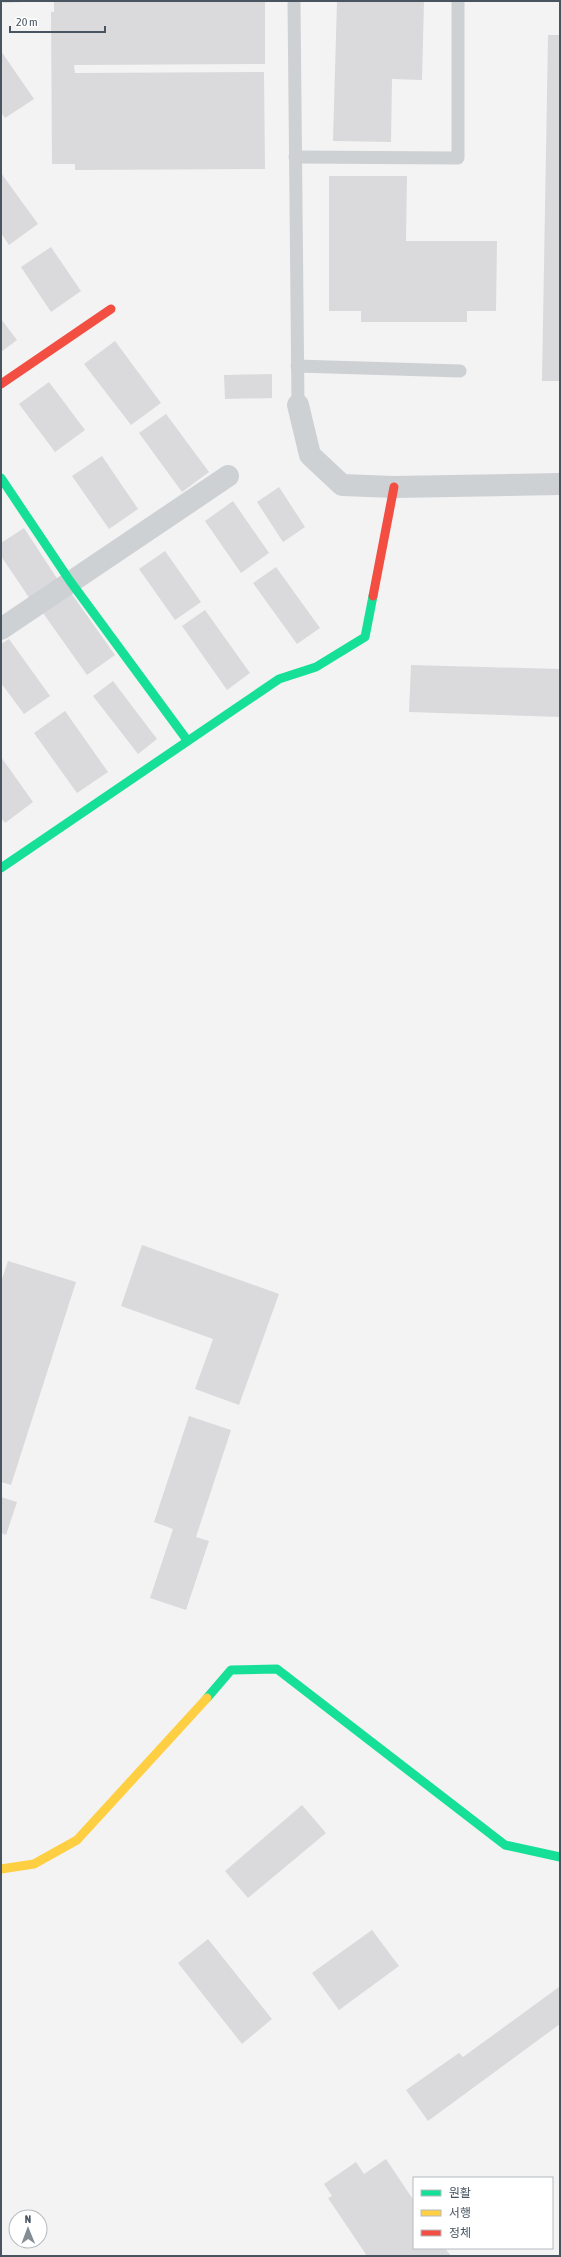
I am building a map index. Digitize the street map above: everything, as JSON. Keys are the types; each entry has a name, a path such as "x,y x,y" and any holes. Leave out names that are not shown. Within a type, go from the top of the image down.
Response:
{"street":[{"path":"1,384 111,309"},
{"path":"298,405 310,455 342,485 394,487 560,484"},
{"path":"1,629 70,581 228,476"},
{"path":"1,478 70,581 188,740"},
{"path":"1,868 279,679 316,667 366,637 394,487"},
{"path":"1,1869 34,1864 78,1840 174,1736 231,1670 276,1670 505,1845 560,1856"}],"lane":[{"path":"294,1 298,405"},
{"path":"295,157 458,158 458,1"},
{"path":"297,366 460,372"}],"building":[{"path":"3,1 24,1 24,2 3,3"},
{"path":"54,1 265,1 265,64 74,65 75,73 264,72 265,169 75,170 75,164 52,164 51,12 54,12"},
{"path":"337,1 424,1 422,80 392,79 391,142 333,141"},
{"path":"548,35 560,35 560,381 542,381"},
{"path":"1,51 34,99 5,118 1,112"},
{"path":"1,173 38,224 9,245 1,233"},
{"path":"329,176 407,176 406,241 497,241 496,311 467,311 467,322 361,322 361,311 329,311"},
{"path":"51,247 81,291 51,312 21,267"},
{"path":"1,319 17,340 1,352"},
{"path":"115,341 161,403 131,425 84,364"},
{"path":"272,374 272,398 225,399 224,375"},
{"path":"49,382 85,430 55,452 19,404"},
{"path":"166,414 209,472 182,492 139,433"},
{"path":"102,456 138,509 109,529 72,476"},
{"path":"279,487 305,527 283,542 257,502"},
{"path":"233,501 269,553 241,573 205,521"},
{"path":"24,528 58,580 30,599 1,556 1,543"},
{"path":"165,551 201,602 175,620 139,569"},
{"path":"276,567 320,628 297,644 253,583"},
{"path":"71,593 115,655 87,675 43,613"},
{"path":"205,610 250,673 227,690 182,626"},
{"path":"9,639 50,696 24,714 1,683 1,644"},
{"path":"411,665 560,669 560,717 409,712"},
{"path":"113,681 157,739 138,754 93,696"},
{"path":"65,711 108,772 77,793 34,733"},
{"path":"1,757 33,802 5,823 1,818"},
{"path":"142,1245 279,1294 239,1405 195,1389 213,1339 121,1306"},
{"path":"8,1261 76,1282 11,1485 1,1482 1,1282"},
{"path":"189,1416 231,1430 196,1537 209,1541 186,1610 150,1598 173,1529 154,1522"},
{"path":"1,1497 17,1502 6,1535 1,1533"},
{"path":"302,1805 326,1833 248,1898 225,1871"},
{"path":"372,1930 399,1966 339,2010 312,1973"},
{"path":"208,1939 272,2019 242,2044 178,1963"},
{"path":"559,1987 560,2024 428,2121 406,2090 459,2053 463,2057"},
{"path":"386,2159 413,2200 413,2249 446,2249 451,2256 367,2256 328,2198 332,2196 324,2184 356,2162 364,2174"}],"traffic: fast":[{"path":"1,478 70,581 187,740"},
{"path":"1,868 279,679 316,667 365,637 373,596"},
{"path":"207,1698 231,1670 277,1669 505,1845 560,1857"}],"traffic: slow":[{"path":"1,1869 34,1864 77,1840 207,1698"}],"traffic: jam":[{"path":"1,384 111,309"},
{"path":"373,596 394,487"}]}
